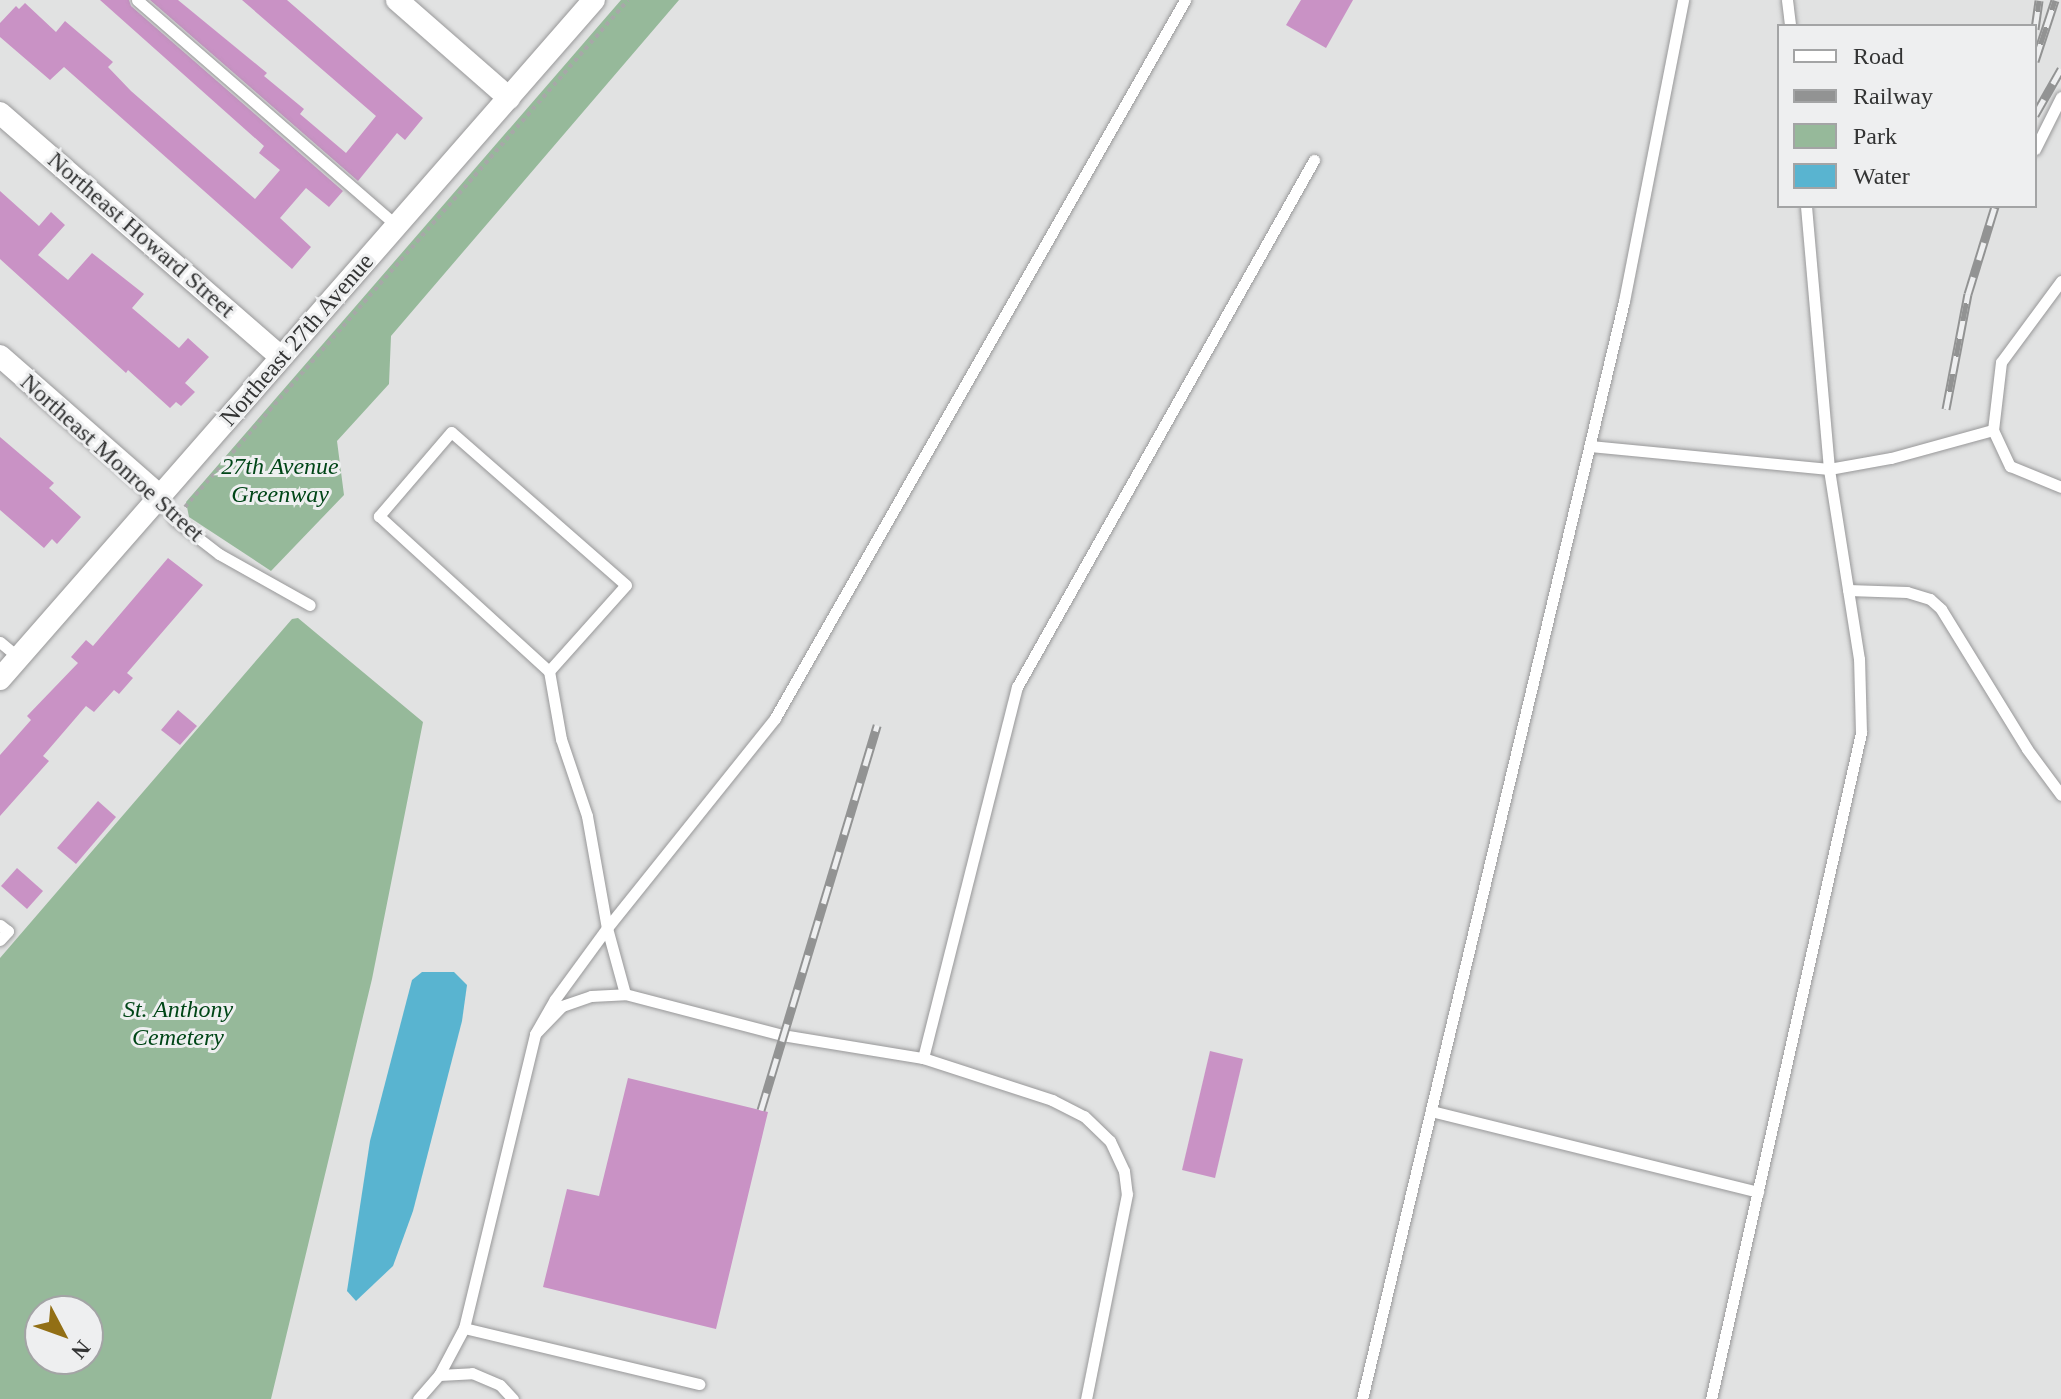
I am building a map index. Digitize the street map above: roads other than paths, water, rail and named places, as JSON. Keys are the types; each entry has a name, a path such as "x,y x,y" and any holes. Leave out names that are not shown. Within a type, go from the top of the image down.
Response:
{"street":[{"path":"397,0 509,98"},
{"name":"Northeast 27th Avenue","path":"0,679 594,0"},
{"name":"Northeast Howard Street","path":"0,113 281,357"},
{"name":"Northeast Monroe Street","path":"0,356 160,496"}],"lane":[{"path":"137,0 397,226"},
{"path":"418,1399 439,1375 464,1328 535,1034 555,999 607,928 775,718 1185,0"},
{"path":"1362,1399 1624,301 1683,0"},
{"path":"1787,0 1790,24"},
{"path":"2037,145 2061,97"},
{"path":"923,1058 1017,687 1314,160"},
{"path":"1711,1399 1861,733 1859,659 1829,469 1806,208"},
{"path":"2061,281 2001,362 1993,430 2010,466 2061,487"},
{"path":"1590,446 1829,469 1891,458 1993,430"},
{"path":"549,671 626,585 451,432 379,516 549,671 561,739 587,816 607,928 625,994"},
{"name":"Northeast Monroe Street","path":"160,496 175,520 219,554 310,605"},
{"path":"1848,590 1907,592 1930,599 1941,609 2027,749 2061,795"},
{"path":"0,642 19,658"},
{"path":"0,925 8,931 0,940"},
{"path":"535,1034 562,1006 591,996 625,994 782,1035 923,1058 1052,1100 1084,1116 1110,1141 1119,1161 1127,1194 1086,1399"},
{"path":"1431,1111 1758,1192"},
{"path":"464,1328 699,1384"},
{"path":"439,1375 472,1373 500,1385 513,1399"}],"water":[{"path":"422,972 454,972 467,985 462,1021 413,1211 393,1266 356,1301 347,1291 370,1141 412,980"}],"railway":[{"path":"2036,24 2039,0"},
{"path":"2037,55 2055,0"},
{"path":"2037,111 2061,69"},
{"path":"1946,409 1968,294 1994,208"},
{"path":"761,1110 877,725"}],"park label":[{"name":"27th Avenue Greenway","path":"280,481"},
{"name":"St. Anthony Cemetery","path":"178,1024"}]}
